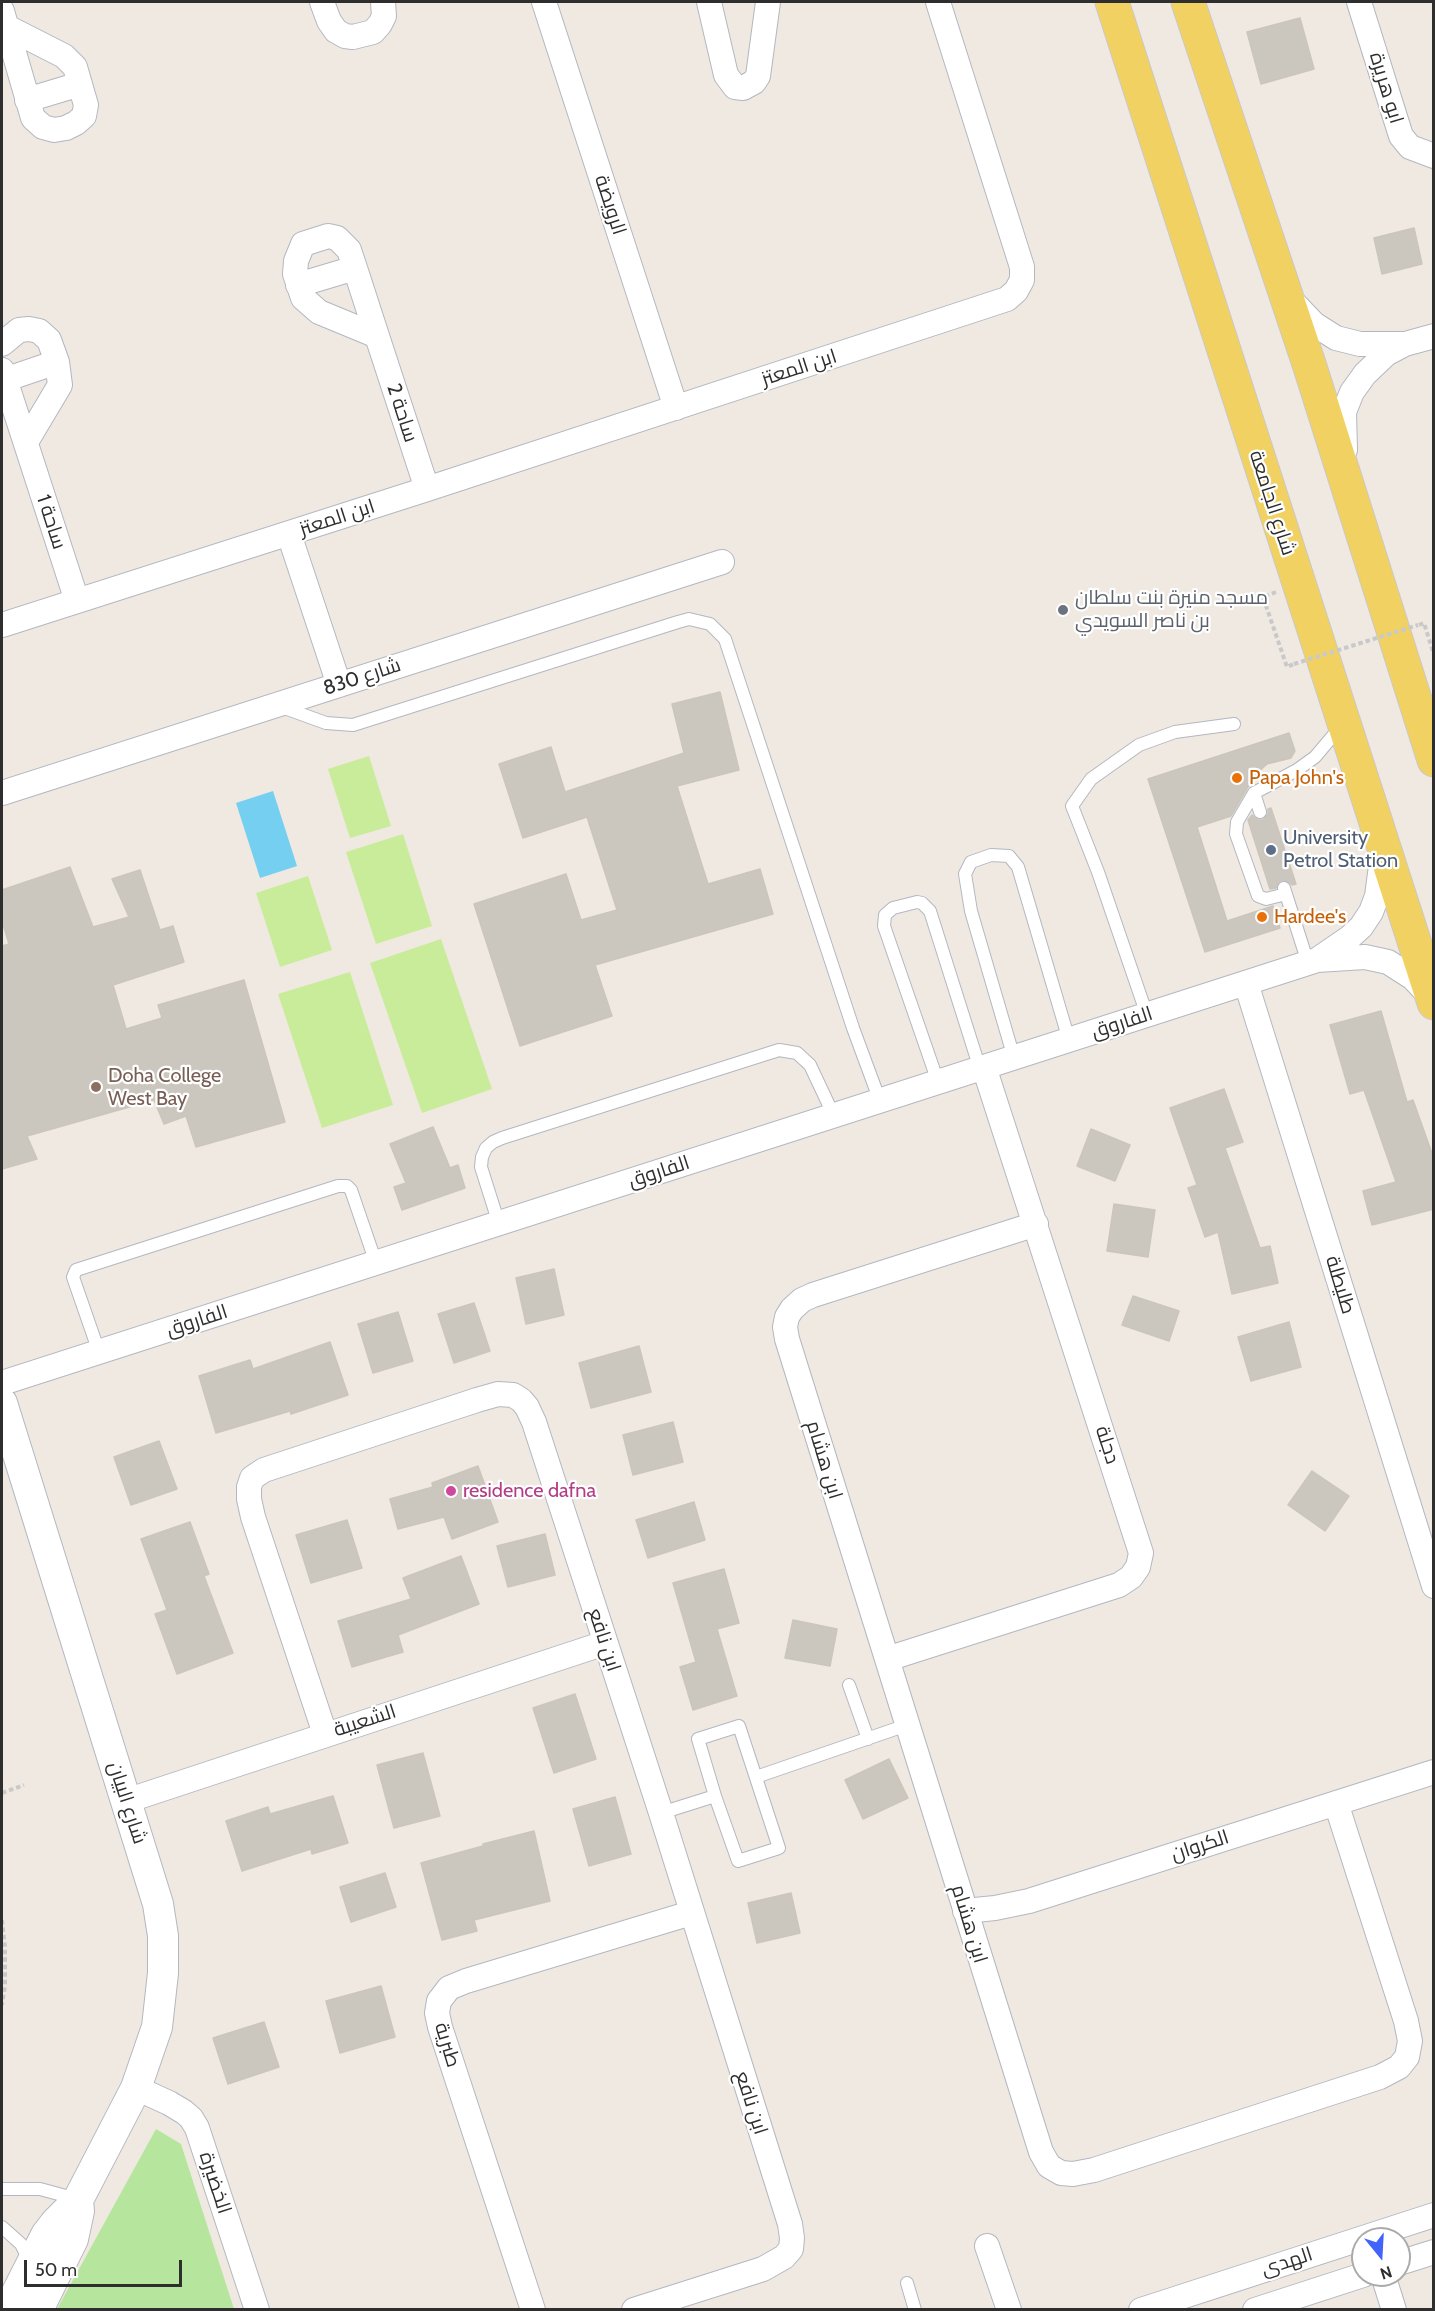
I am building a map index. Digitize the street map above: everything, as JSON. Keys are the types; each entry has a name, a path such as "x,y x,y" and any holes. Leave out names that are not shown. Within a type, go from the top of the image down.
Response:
{"main road":[{"name":"شارع الجامعة","path":"1112,2 1433,1000"},
{"path":"1188,2 1310,367 1434,760"}],"street":[{"path":"327,3 329,21 336,31 353,37 373,32 380,24 384,16 383,2"},
{"name":"الرويضة","path":"544,2 676,408"},
{"path":"709,2 726,75 735,87 742,88 754,82 759,76 768,2"},
{"name":"ابن المعتز","path":"2,625 289,534 998,304 1007,299 1016,291 1022,280 1022,267 938,2"},
{"name":"ابو هريرة","path":"1359,2 1401,135 1410,147 1434,156"},
{"path":"4,19 70,61 75,67 86,105 84,116 76,123 54,130 43,128 33,118 4,19"},
{"path":"27,100 80,84"},
{"name":"ساحة 2","path":"297,285 295,274 299,252 303,244 328,236 344,243 355,268 427,489"},
{"path":"1270,253 1282,285 1291,300 1302,313 1325,332 1336,338 1360,344 1406,344"},
{"path":"355,268 297,285 310,306 377,336"},
{"path":"2,344 19,330 39,331 48,340 57,362 60,385 26,442"},
{"path":"1349,493 1343,428 1344,412 1352,392 1365,374 1386,354 1406,344 1434,336"},
{"name":"ساحة 1","path":"57,362 3,375 77,601"},
{"name":"ابن المعتز","path":"289,534 339,685"},
{"name":"شارع 830","path":"2,793 722,562"},
{"name":"الفاروق","path":"1312,962 1349,938 1361,927 1371,912 1377,896 1383,846"},
{"name":"الفاروق","path":"2,1383 1312,962 1365,957 1388,962 1413,978 1433,1000"},
{"name":"طليطلة","path":"1246,983 1434,1586"},
{"name":"دجلة","path":"887,1659 1119,1585 1131,1577 1138,1567 1141,1553 1036,1224 982,1068"},
{"name":"ابن هشام","path":"1036,1224 802,1300 787,1317 787,1339 1041,2152 1049,2166 1061,2173 1072,2174 1094,2170 1380,2077 1399,2067 1407,2057 1410,2041 1406,2021 1336,1803"},
{"name":"ابن نافع","path":"325,1734 253,1517 249,1499 252,1478 273,1467 477,1400 506,1394 522,1400 534,1422 660,1813 790,2224 792,2238 790,2249 783,2257 763,2268 634,2310"},
{"name":"شارع البيان","path":"2,1403 158,1904 163,1936 163,1973 157,2027 136,2088 78,2200 56,2222 31,2263 8,2310"},
{"name":"الشعيبة","path":"126,1801 605,1643"},
{"name":"الكروان","path":"965,1911 1029,1901 1434,1772"},
{"name":"طبرية","path":"533,2310 440,2027 437,2013 439,2001 448,1988 466,1981 690,1913"},
{"name":"الخضيرة","path":"136,2088 169,2103 191,2118 194,2123 257,2310"},
{"name":"شارع البيان","path":"38,2310 73,2239 78,2218 78,2200"},
{"name":"الهدى","path":"1400,2227 1434,2215"},
{"name":"الهدى","path":"1141,2310 1351,2243"},
{"path":"987,2246 1009,2310"},
{"path":"1411,2259 1434,2252"},
{"name":"الهدى","path":"1255,2310 1351,2279"},
{"path":"1387,2287 1394,2310"}],"lane":[{"path":"276,705 326,723 353,725 678,622 700,620 710,624 725,639 853,1028 880,1101"},
{"path":"1147,1015 1098,872 1072,806 1091,779 1139,745 1175,732 1234,724"},
{"path":"1312,962 1285,891 1266,899 1258,896 1236,834 1237,822 1254,793 1297,770 1315,757 1343,724"},
{"path":"1254,793 1260,812"},
{"path":"1014,1058 971,911 965,873 971,862 991,855 1009,856 1018,867 1069,1040"},
{"path":"938,1082 884,926 885,915 893,908 917,902 922,903 930,911 982,1068"},
{"path":"499,1224 483,1176 482,1157 486,1148 493,1142 524,1130 779,1050 797,1053 810,1065 834,1116"},
{"path":"99,1352 73,1277 76,1270 315,1193 343,1185 351,1190 376,1263"},
{"path":"849,1686 868,1739"},
{"path":"756,1777 907,1725"},
{"path":"739,1726 779,1845 777,1850 738,1861 715,1796 698,1740 739,1726"},
{"path":"660,1813 715,1796"},
{"path":"2,2189 40,2189 78,2200"},
{"path":"2,2227 21,2244 31,2263"},
{"path":"907,2283 915,2310"}],"path":[{"path":"1263,597 1287,667 1424,623 1434,655"},
{"path":"2,1793 24,1785"},
{"path":"2,1920 5,1986 2,2005"}],"green space":[{"path":"369,756 391,826 350,838 328,769"},
{"path":"403,834 432,926 376,944 346,852"},
{"path":"308,876 332,950 280,967 256,893"},
{"path":"441,939 492,1089 422,1113 370,963"},
{"path":"350,972 393,1105 322,1128 278,994"},
{"path":"156,2129 181,2144 234,2309 57,2309"}],"water":[{"path":"273,791 297,866 260,878 236,803"}],"building":[{"path":"1300,18 1314,69 1261,84 1247,32"},
{"path":"1414,228 1422,264 1382,274 1374,238"},
{"path":"720,692 739,770 677,786 708,884 760,869 773,914 595,965 612,1016 520,1046 474,904 566,874 581,920 617,910 587,817 523,838 499,764 551,747 565,792 684,753 672,704"},
{"path":"1289,733 1295,751 1291,758 1267,764 1255,775 1231,816 1197,827 1227,921 1273,906 1280,928 1205,952 1148,779"},
{"name":"University Petrol Station","path":"1271,808 1296,884 1292,885 1282,880 1276,888 1270,889 1248,820 1252,815 1258,820 1263,820 1268,814 1268,809"},
{"path":"70,867 93,927 129,917 112,879 140,870 160,930 173,926 184,962 113,985 126,1029 162,1018 158,1005 244,980 285,1122 196,1147 186,1116 164,1124 154,1100 27,1136 37,1159 2,1169 2,946 9,944 2,921 2,890"},
{"path":"1381,1011 1407,1102 1413,1100 1434,1159 1434,1209 1372,1225 1363,1191 1396,1182 1364,1090 1350,1094 1330,1025"},
{"path":"1224,1089 1243,1142 1225,1148 1260,1248 1270,1246 1278,1283 1232,1294 1218,1232 1205,1237 1188,1188 1197,1185 1170,1108"},
{"path":"433,1127 450,1168 458,1165 465,1188 402,1210 394,1187 406,1183 390,1144"},
{"path":"1091,1129 1130,1145 1115,1181 1077,1166"},
{"path":"1114,1204 1155,1210 1148,1257 1107,1251"},
{"path":"554,1269 564,1315 526,1324 516,1278"},
{"path":"1133,1296 1179,1311 1169,1341 1122,1325"},
{"path":"474,1303 490,1351 454,1363 438,1314"},
{"path":"398,1312 413,1361 373,1373 358,1324"},
{"path":"1289,1322 1301,1367 1251,1381 1238,1337"},
{"path":"330,1342 348,1395 291,1414 290,1411 216,1433 199,1376 250,1360 253,1369"},
{"path":"639,1346 651,1392 591,1408 579,1363"},
{"path":"673,1422 683,1462 633,1475 623,1435"},
{"path":"159,1441 177,1489 131,1505 114,1457"},
{"path":"478,1466 498,1522 452,1539 444,1517 398,1529 390,1499 433,1487 432,1483"},
{"path":"1312,1471 1349,1496 1325,1531 1288,1505"},
{"path":"694,1502 705,1540 648,1558 636,1520"},
{"path":"347,1520 362,1568 311,1583 296,1535"},
{"path":"190,1522 209,1574 204,1576 233,1653 177,1674 155,1614 167,1610 141,1539"},
{"path":"545,1534 555,1575 508,1587 497,1546"},
{"path":"461,1556 479,1604 398,1635 403,1652 352,1667 338,1621 411,1599 403,1578"},
{"path":"724,1569 739,1623 717,1629 737,1696 693,1710 680,1667 696,1662 673,1583"},
{"path":"793,1620 837,1629 830,1666 785,1658"},
{"path":"575,1694 596,1759 554,1773 533,1708"},
{"path":"423,1753 440,1816 394,1828 377,1765"},
{"path":"889,1759 908,1798 863,1819 845,1780"},
{"path":"333,1796 348,1843 312,1854 311,1849 242,1871 226,1821 268,1807 270,1814"},
{"path":"615,1797 631,1854 589,1866 573,1809"},
{"path":"534,1831 550,1901 474,1920 477,1931 442,1940 421,1863"},
{"path":"385,1873 396,1907 351,1922 340,1887"},
{"path":"791,1893 800,1933 757,1943 748,1903"},
{"path":"381,1986 395,2037 340,2053 326,2001"},
{"path":"264,2022 279,2067 228,2084 213,2038"}],"place":[{"name":"مسجد منيرة بنت سلطان بن ناصر السويدي","path":"1063,610"},
{"name":"Papa John's","path":"1237,778"},
{"name":"University Petrol Station","path":"1271,850"},
{"name":"Hardee's","path":"1262,917"},
{"name":"Doha College West Bay","path":"96,1087"},
{"name":"residence dafna","path":"451,1491"}]}
